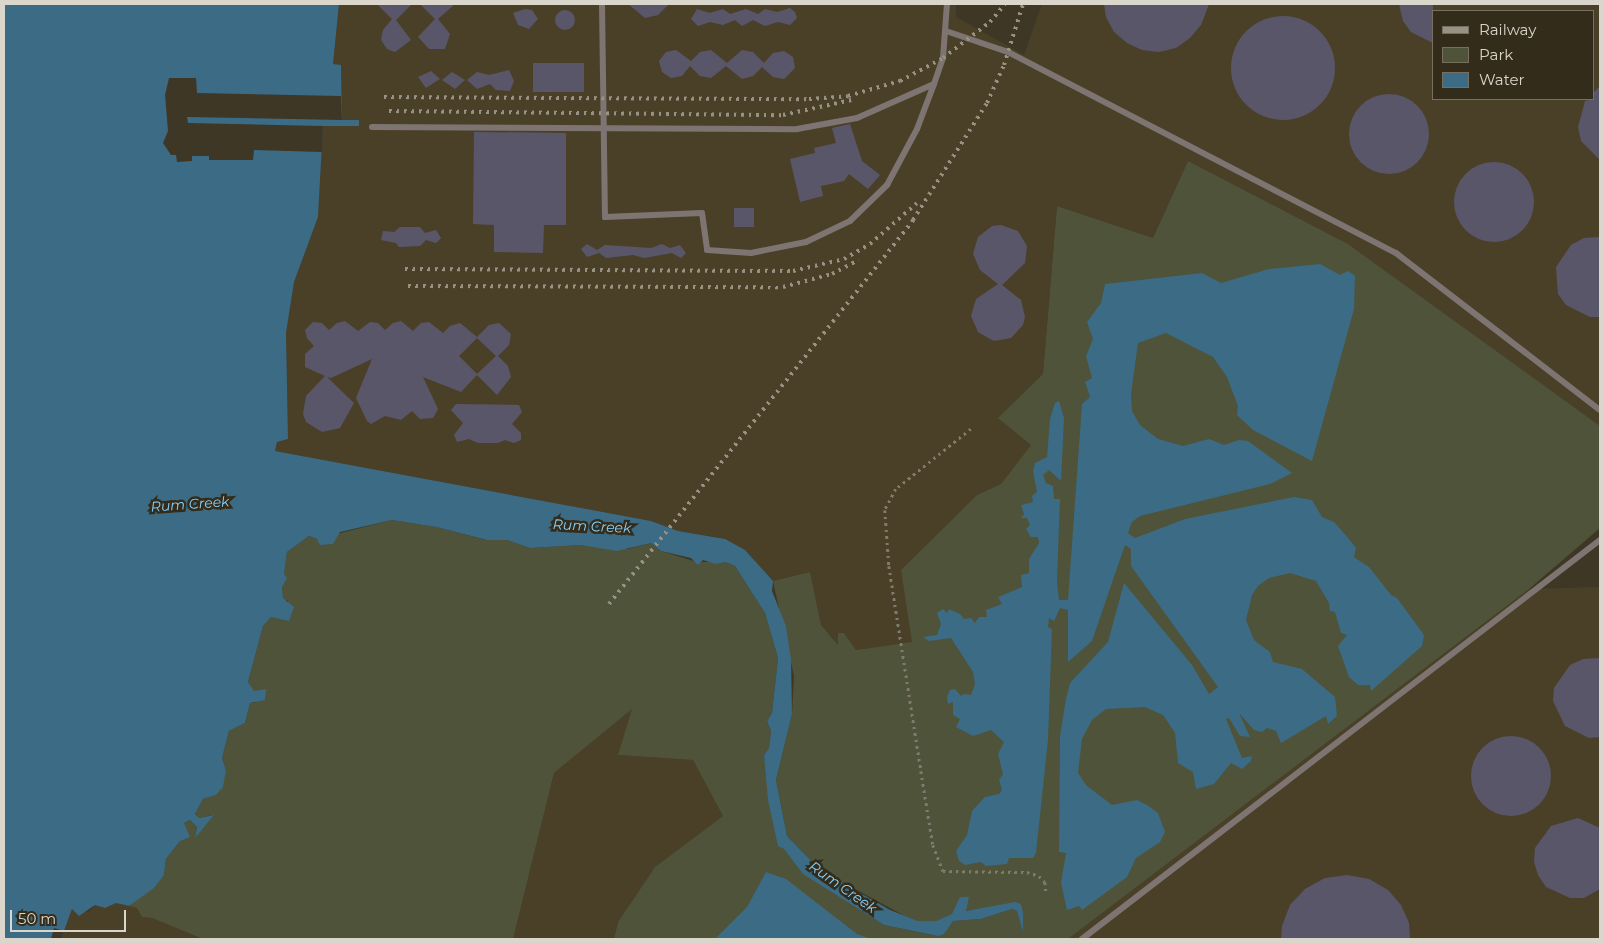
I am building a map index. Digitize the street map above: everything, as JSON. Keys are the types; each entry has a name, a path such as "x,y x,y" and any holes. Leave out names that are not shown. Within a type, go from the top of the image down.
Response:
{"lane":[{"path":"602,4 602,127 605,217 702,213 707,250 751,253 806,242 850,221 887,185 917,129 943,58 947,4"},
{"path":"946,30 1008,52 1396,253 1600,410"},
{"path":"372,127 796,129 857,118 934,84"},
{"path":"1082,939 1350,736 1600,540"}],"path":[{"path":"971,430 896,489 885,510 889,566 904,644 920,770 933,845 943,871 1027,872 1039,876 1045,882 1046,891"}],"shaded area":[{"path":"339,4 956,4 956,17 1024,55 1042,4 1600,4 1600,426 1348,244 1188,161 1153,238 1057,206 1043,374 999,418 1031,445 1001,484 977,495 901,570 913,642 856,650 844,633 838,633 839,646 821,625 810,572 773,581 745,550 715,537 678,531 651,521 275,451 277,442 288,439 286,333 294,282 318,217 323,126 359,126 359,120 342,120 341,65 333,64"},
{"path":"1600,587 1600,939 1068,939 1529,589"},
{"path":"633,708 618,755 693,760 723,816 655,867 618,922 614,939 513,939 554,773"},
{"path":"116,903 137,908 142,917 152,918 203,939 61,939 72,909 89,912 95,905 105,908"}],"green space":[{"path":"1188,161 1348,244 1600,426 1600,528 1529,589 1068,939 614,939 618,922 655,867 723,816 693,760 618,755 632,709 554,773 513,939 203,939 152,918 142,917 137,908 129,906 164,875 166,859 180,841 184,823 190,820 197,827 195,837 213,815 199,818 195,814 203,799 216,795 226,770 222,758 229,731 245,723 250,703 257,702 248,682 263,626 271,617 289,620 288,601 283,599 282,587 287,552 309,536 317,539 392,520 436,527 486,540 507,540 530,548 581,545 628,549 651,543 661,551 697,562 725,562 735,566 765,613 778,658 772,713 767,721 771,731 769,748 764,755 774,827 784,849 823,886 884,925 938,936 953,921 981,919 1012,909 1017,911 1023,931 1021,904 965,911 936,921 918,921 905,916 820,870 787,836 776,780 792,714 794,676 773,581 810,572 821,625 838,645 838,633 844,633 856,650 912,642 901,570 977,495 1001,484 1031,445 998,418 1043,374 1057,206 1153,238"}],"water":[{"name":"Rum Creek","path":"4,4 339,4 333,64 341,65 342,120 359,120 359,126 323,126 318,217 294,282 286,333 288,439 277,442 275,451 651,521 678,531 725,539 745,550 773,581 772,591 786,626 791,660 792,714 776,780 787,836 820,870 890,910 918,921 936,921 952,914 960,897 969,897 966,911 1015,902 1021,904 1023,932 1017,911 1012,909 981,919 953,921 944,934 938,936 884,925 803,874 784,849 778,846 768,800 764,755 769,748 771,731 767,721 772,713 778,658 765,613 735,566 725,562 716,564 703,560 698,565 691,558 661,551 651,543 617,551 581,545 530,548 507,540 487,540 436,527 392,520 340,532 333,544 320,545 317,539 309,536 287,552 284,574 287,578 282,587 283,598 294,607 289,621 271,617 263,626 248,682 254,691 266,689 265,700 250,703 245,723 229,731 222,758 226,770 223,787 216,795 203,799 195,814 199,818 214,815 195,838 197,827 190,820 184,823 190,837 180,841 166,859 164,875 154,888 129,906 116,903 105,908 95,905 79,916 72,909 61,939 4,939"},
{"path":"1320,264 1340,275 1348,271 1355,276 1354,309 1312,461 1253,430 1237,415 1238,406 1227,377 1213,357 1166,333 1138,343 1131,394 1132,411 1140,425 1158,439 1183,446 1209,439 1224,445 1239,440 1248,441 1292,473 1270,484 1140,516 1132,522 1128,533 1135,538 1185,519 1294,497 1312,500 1322,517 1334,522 1356,548 1354,557 1369,567 1391,595 1397,598 1424,635 1422,646 1371,691 1370,685 1358,685 1349,677 1338,646 1347,635 1341,633 1335,612 1330,611 1329,603 1316,581 1290,573 1269,578 1258,586 1252,595 1246,620 1254,640 1270,652 1273,662 1302,669 1335,697 1337,716 1328,724 1326,716 1281,743 1276,731 1267,728 1262,732 1254,730 1239,713 1250,737 1240,736 1229,718 1226,719 1242,758 1252,756 1251,761 1242,769 1231,763 1214,784 1196,789 1193,772 1178,763 1175,733 1163,715 1145,707 1106,709 1092,720 1082,739 1078,773 1086,785 1112,805 1137,800 1147,805 1158,813 1165,832 1160,842 1136,858 1127,877 1082,910 1079,906 1067,910 1061,883 1066,853 1059,852 1060,736 1066,699 1070,683 1108,642 1124,583 1192,665 1209,694 1218,687 1131,566 1131,549 1125,545 1092,641 1068,662 1068,610 1060,608 1054,621 1049,618 1048,627 1052,629 1048,740 1036,853 1033,858 1009,858 1007,864 986,866 981,862 965,865 959,861 956,851 967,835 972,811 985,797 999,794 1002,790 999,780 1003,774 998,754 1004,742 991,730 973,736 956,727 960,719 953,715 953,702 948,704 947,697 950,690 955,689 961,696 964,694 971,695 975,684 973,672 951,638 929,641 923,637 937,635 941,624 937,613 943,609 947,613 949,609 960,614 964,619 971,618 975,623 979,617 987,617 986,610 1002,604 998,597 1022,587 1021,575 1029,573 1029,559 1039,543 1038,537 1031,537 1026,529 1030,525 1027,518 1021,518 1024,514 1021,505 1033,502 1032,496 1037,492 1033,471 1035,463 1047,457 1050,419 1055,403 1059,401 1064,418 1061,481 1049,470 1043,475 1046,483 1053,486 1054,499 1060,499 1057,581 1059,600 1068,600 1082,404 1090,397 1085,382 1092,378 1086,356 1093,339 1087,322 1101,303 1105,284 1202,273 1221,283 1269,269"},
{"path":"766,872 786,879 857,934 872,939 715,939 747,907"}],"pier":[{"path":"169,78 196,78 197,93 341,96 342,120 187,117 188,123 323,126 322,152 254,150 253,160 209,160 209,156 192,156 192,161 177,162 176,155 171,155 163,143 168,131 165,95"},
{"path":"54,928 64,931 61,939 51,939"}],"building":[{"path":"377,4 412,4 396,20 411,40 395,52 387,49 381,40 383,30 392,19"},
{"path":"420,4 455,4 438,19 450,34 445,49 429,49 418,37 435,19"},
{"path":"628,4 669,4 658,15 645,18"},
{"path":"1104,4 1209,4 1201,25 1190,38 1176,48 1159,52 1142,50 1127,43 1114,32 1106,17"},
{"path":"1399,4 1433,4 1432,42 1411,32 1403,21"},
{"path":"790,8 795,12 797,18 790,25 778,22 765,26 753,20 742,26 735,20 723,25 710,22 698,26 691,19 697,9 710,13 723,9 730,14 746,9 758,14 765,9 777,12"},
{"path":"525,9 532,10 538,19 529,29 518,25 513,13"},
{"path":"565,10 572,13 575,20 572,27 565,30 558,27 555,20 558,13"},
{"path":"1283,16 1303,20 1312,25 1326,39 1331,48 1335,68 1331,88 1326,97 1312,111 1303,116 1283,120 1263,116 1254,111 1240,97 1235,88 1231,68 1235,48 1240,39 1254,25 1263,20"},
{"path":"676,50 691,61 700,52 711,50 727,63 742,50 753,52 764,63 773,53 784,51 793,57 795,68 784,79 773,77 762,67 753,76 742,79 726,66 711,78 700,76 690,66 682,76 671,78 662,72 659,61 666,52"},
{"path":"533,63 584,63 584,92 533,92"},
{"path":"509,70 514,81 510,91 496,90 490,84 477,89 467,80 477,72 489,75"},
{"path":"431,71 440,79 426,88 418,77"},
{"path":"452,72 465,80 455,89 442,80"},
{"path":"1600,86 1600,160 1581,141 1578,127 1585,101 1594,100 1594,92"},
{"path":"1389,94 1404,97 1417,106 1426,119 1429,134 1426,149 1417,162 1404,171 1389,174 1374,171 1361,162 1352,149 1349,134 1352,119 1361,106 1374,97"},
{"path":"850,124 862,161 880,175 868,189 849,174 844,181 821,186 823,196 800,202 790,159 815,153 814,148 836,143 832,128"},
{"path":"474,132 566,133 566,225 544,225 543,253 494,252 494,225 473,224"},
{"path":"1494,162 1509,165 1522,174 1531,187 1534,202 1531,217 1522,230 1509,239 1494,242 1479,239 1466,230 1457,217 1454,202 1457,187 1466,174 1479,165"},
{"path":"734,208 754,208 754,227 734,227"},
{"path":"1001,225 1018,231 1027,246 1025,263 1002,285 1021,300 1025,317 1023,325 1011,338 994,341 978,332 971,316 976,299 998,284 980,270 973,254 978,237 992,226"},
{"path":"400,227 420,227 425,233 436,230 441,238 436,243 426,240 420,246 399,247 396,243 381,240 383,231 394,232"},
{"path":"1600,237 1600,317 1590,317 1566,305 1558,294 1556,267 1571,245 1584,238"},
{"path":"587,244 597,250 605,245 651,248 662,244 670,248 680,245 686,253 681,258 672,253 644,258 633,255 606,258 599,253 587,257 581,249"},
{"path":"345,321 358,331 370,322 378,323 385,330 393,323 401,321 413,331 421,323 429,322 443,333 450,326 460,323 477,337 489,325 499,323 511,334 509,345 498,356 508,366 511,377 497,395 477,375 461,392 423,377 438,409 433,418 420,419 412,411 401,420 385,416 371,424 367,421 356,398 372,359 331,378 327,377 354,403 340,428 322,432 306,422 303,414 306,396 325,376 305,367 305,354 314,346 307,338 305,330 313,322 322,323 329,330 337,323","holes":["477,338 496,356 477,374 459,356"]},
{"path":"456,404 519,405 522,412 512,424 521,433 521,440 514,443 505,440 498,443 478,443 469,439 457,442 454,435 463,423 451,410"},
{"path":"1600,658 1600,737 1589,738 1565,726 1553,701 1554,688 1570,665 1583,659"},
{"path":"1511,736 1526,739 1539,748 1548,761 1551,776 1548,791 1539,804 1526,813 1511,816 1496,813 1483,804 1474,791 1471,776 1474,761 1483,748 1496,739"},
{"path":"1578,818 1600,828 1600,889 1584,898 1570,898 1546,887 1538,875 1534,862 1535,848 1551,826"},
{"path":"1347,875 1369,879 1388,890 1401,905 1409,923 1410,939 1281,939 1282,926 1290,905 1305,889 1325,878"}],"railway":[{"path":"384,97 809,99 848,96 900,81 943,58 990,22 1005,4"},
{"path":"609,604 913,220 987,103 1004,65 1023,4"},
{"path":"389,111 783,115 851,100"},
{"path":"405,269 793,271 844,259 870,244 917,203"},
{"path":"408,286 783,287 832,274 858,260"}]}
